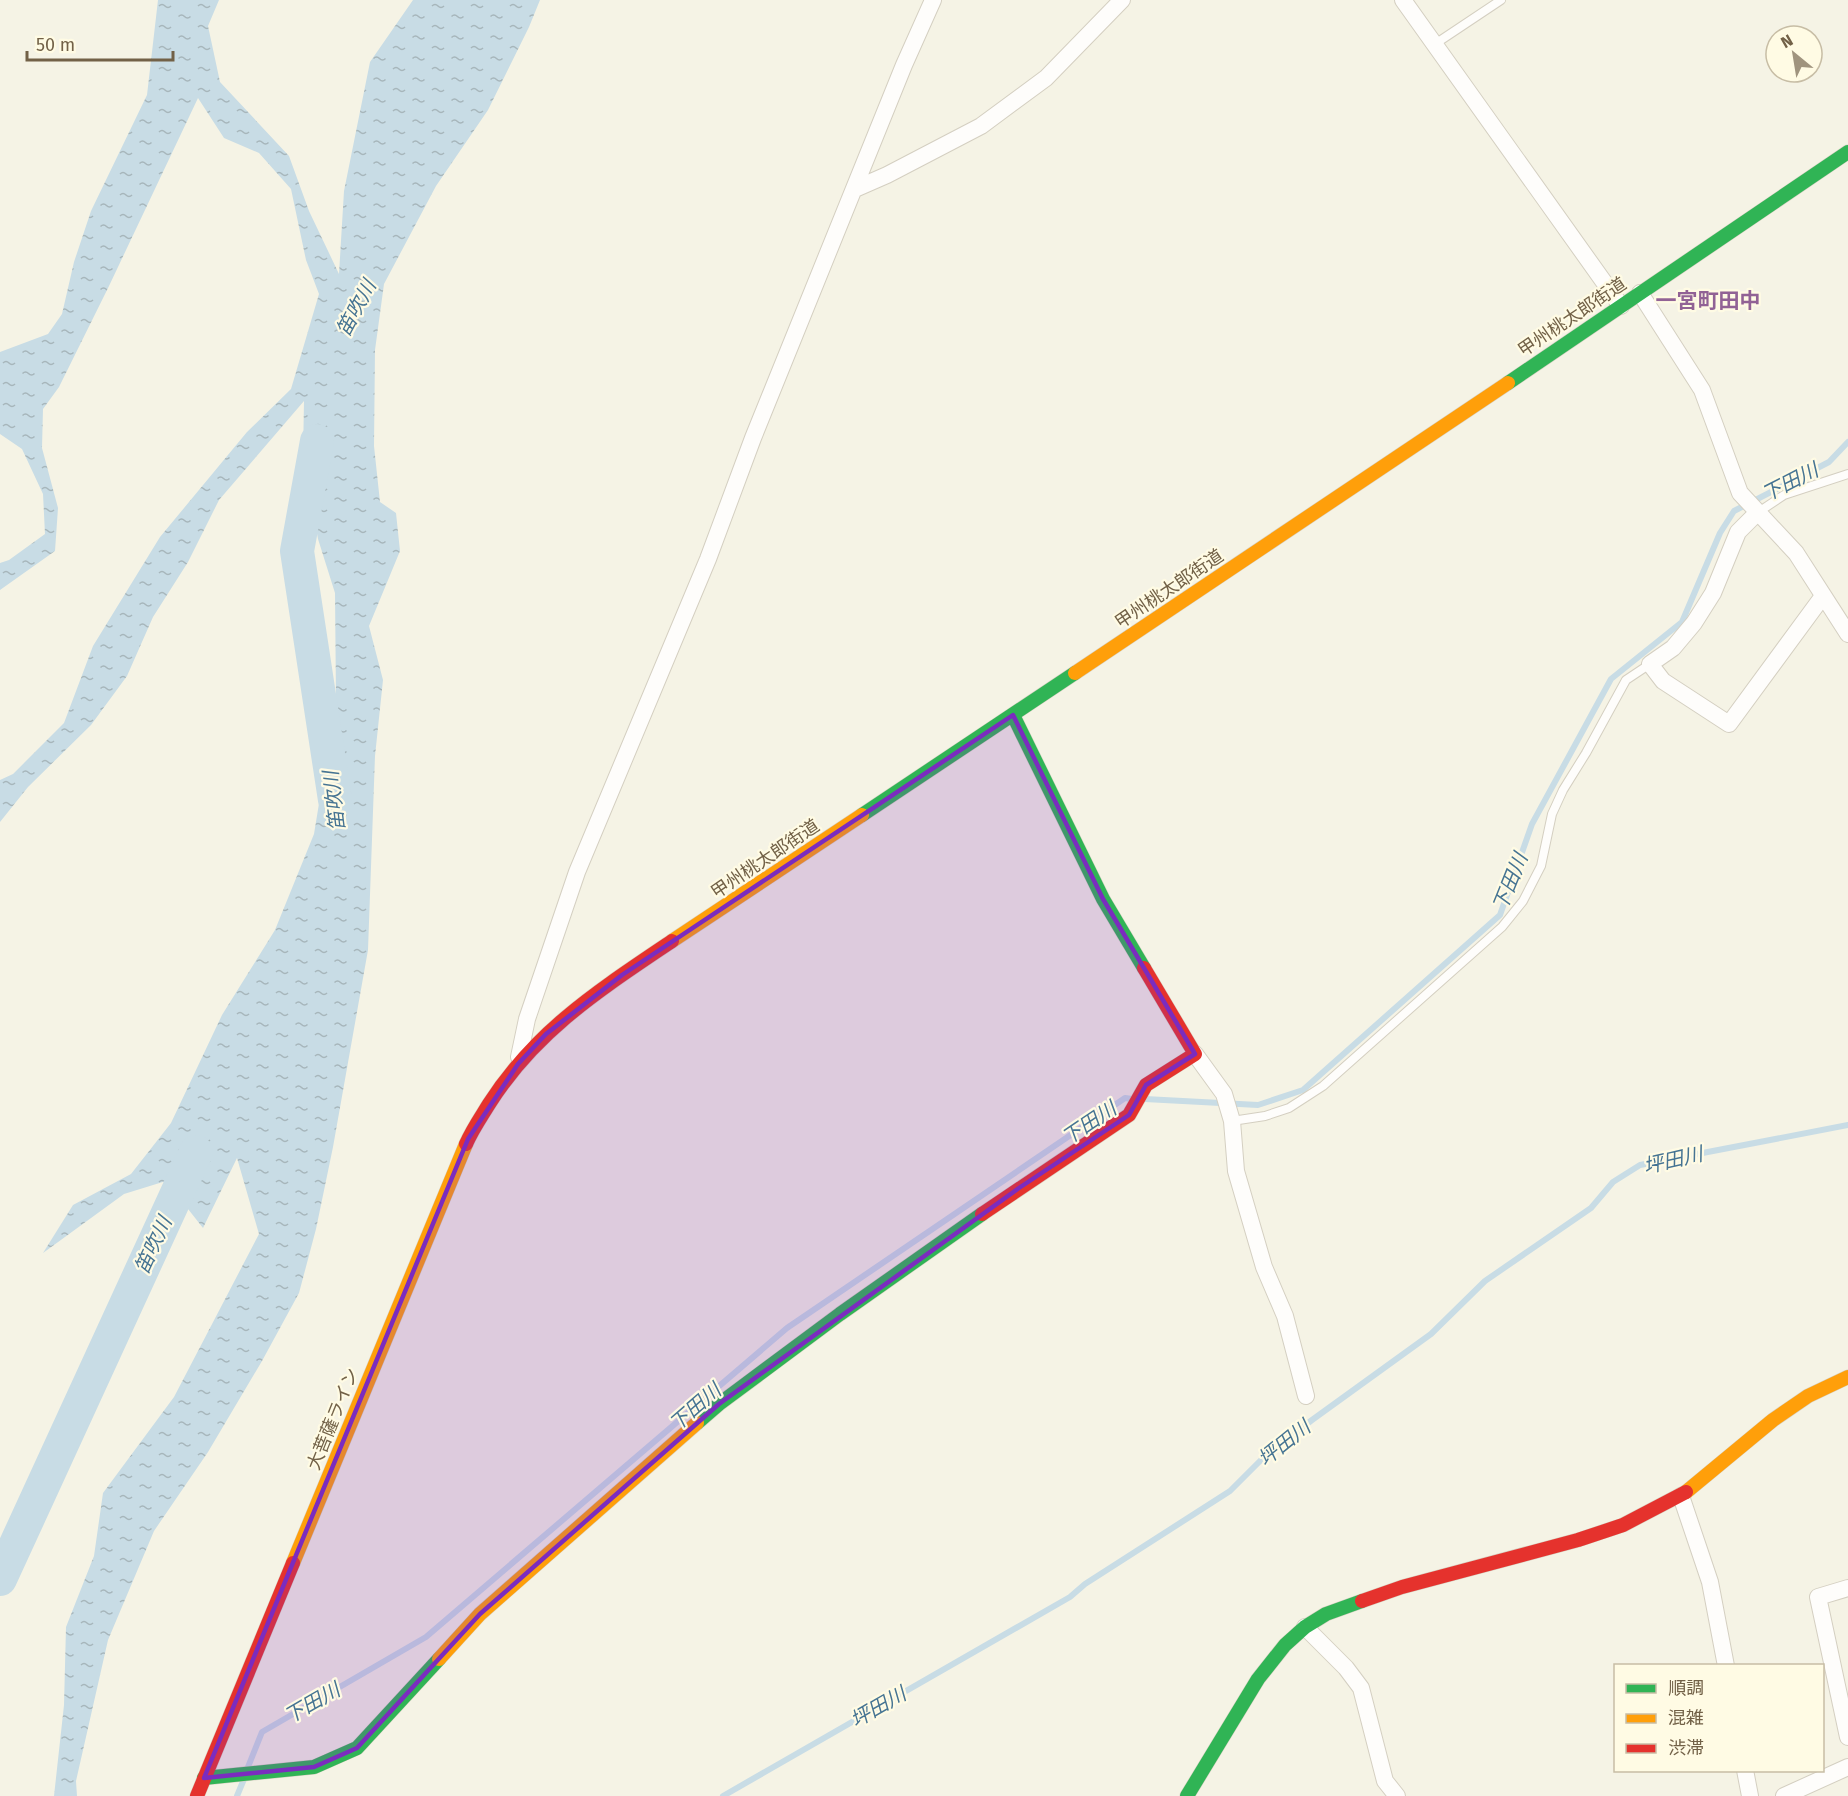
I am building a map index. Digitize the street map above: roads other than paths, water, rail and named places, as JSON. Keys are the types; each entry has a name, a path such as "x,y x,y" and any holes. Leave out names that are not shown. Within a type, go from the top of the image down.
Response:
{"main road":[{"name":"甲州桃太郎街道","path":"518,1064 546,1034 622,975 1013,715 1848,152"},
{"path":"204,1778 314,1767 357,1748 480,1614 719,1404 840,1314 1019,1188 1129,1115 1146,1085 1195,1054 1104,898 1013,715"},
{"name":"大菩薩ライン","path":"196,1796 468,1139 492,1099 518,1064"},
{"path":"1186,1796 1258,1679 1285,1645 1305,1627 1326,1614 1402,1587 1578,1540 1623,1525 1681,1496 1773,1420 1808,1396 1848,1377"}],"street":[{"path":"518,1064 526,1019 577,872 708,559 753,438 904,65 933,0"},
{"path":"855,189 981,126 1046,78 1122,0"},
{"path":"1403,0 1621,306"},
{"path":"1640,293 1702,390 1740,493 1796,553 1823,596 1846,626"},
{"path":"1757,513 1738,532 1713,593 1694,623 1673,648 1650,664 1663,681 1729,724 1823,596"},
{"path":"1195,1054 1224,1094 1231,1119 1236,1171 1264,1267 1285,1316 1306,1396"},
{"path":"1681,1496 1710,1582 1726,1664"},
{"path":"1848,1588 1818,1597 1848,1737"},
{"path":"1305,1627 1346,1668 1361,1688 1385,1781 1397,1796"},
{"path":"1784,1796 1848,1767"},
{"path":"1745,1772 1750,1796"}],"lane":[{"path":"1435,44 1501,0"},
{"path":"1757,513 1784,495 1848,474"},
{"path":"1231,1119 1265,1116 1289,1108 1323,1086 1502,927 1523,901 1541,866 1552,814 1563,790 1626,680 1650,664"}],"water":[{"path":"158,0 219,0 208,26 220,82 289,156 309,211 339,274 344,191 370,62 413,0 540,0 488,110 436,186 384,284 375,350 374,446 380,502 396,513 400,551 369,626 383,680 375,756 368,950 333,1147 316,1229 299,1293 208,1452 154,1531 108,1640 76,1781 77,1796 54,1796 64,1705 66,1627 94,1556 103,1493 174,1397 259,1234 237,1158 203,1228 166,1181 124,1194 43,1253 73,1205 131,1174 171,1123 222,1015 275,930 314,834 336,700 335,593 318,539 303,456 304,401 219,500 188,562 153,617 127,676 91,725 28,787 0,822 0,780 13,774 64,723 93,646 160,537 247,432 291,389 319,294 306,260 291,189 259,153 224,138 198,98 59,387 43,409 42,448 58,508 55,551 0,590 0,563 9,560 45,534 43,494 22,449 0,434 0,352 48,334 62,314 74,262 91,211 147,95"}],"waterway":[{"name":"笛吹川","path":"317,441 297,551 335,800"},
{"name":"下田川","path":"1145,1099 1258,1105 1303,1090 1500,915 1532,824 1611,679 1682,622 1720,533 1734,511 1829,462 1848,442"},
{"name":"下田川","path":"248,1767 262,1732 426,1637 787,1328 1125,1098 1132,1099"},
{"name":"坪田川","path":"723,1796 1070,1597 1085,1584 1230,1491 1264,1457 1431,1334 1485,1281 1591,1208 1613,1182 1640,1165 1848,1125"},
{"name":"笛吹川","path":"0,1579 196,1152"},
{"name":"下田川","path":"237,1796 244,1779"}],"district":[{"name":"一宮町田中","path":"1708,301"}]}
